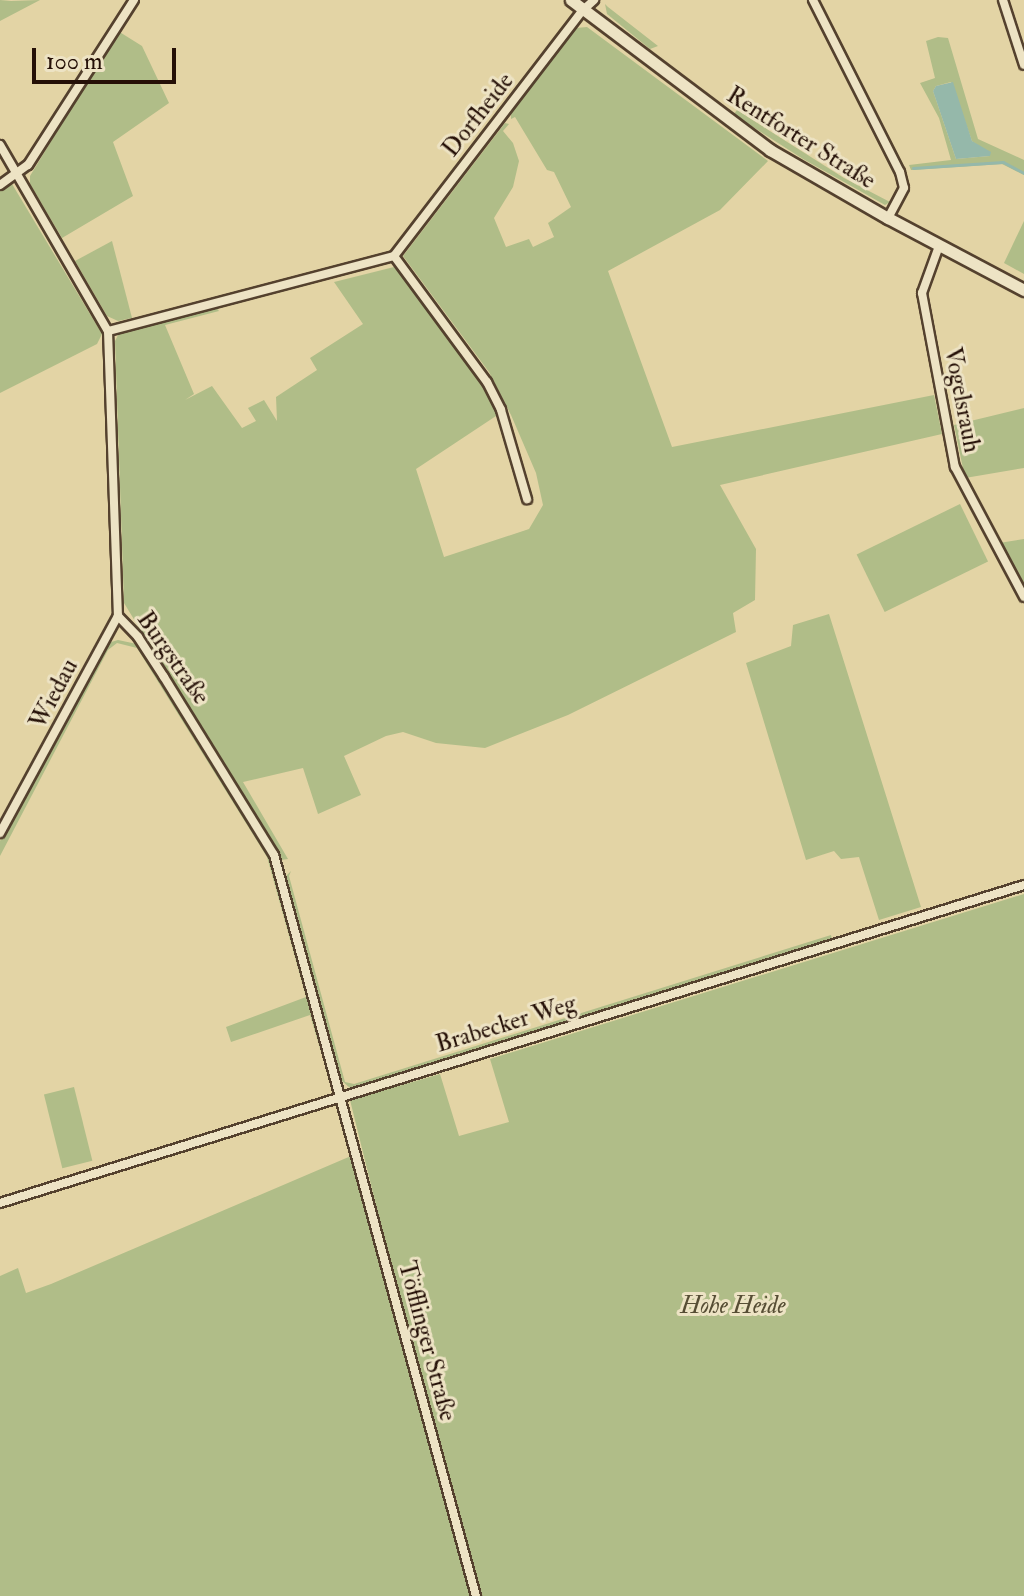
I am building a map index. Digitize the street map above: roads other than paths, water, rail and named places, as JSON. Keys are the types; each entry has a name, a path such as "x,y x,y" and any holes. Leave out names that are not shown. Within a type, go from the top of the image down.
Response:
{"main road":[{"name":"Rentforter Straße","path":"571,0 770,150 888,218 1024,290"}],"street":[{"path":"0,185 28,165 134,0"},
{"name":"Dorfheide","path":"394,256 583,10 594,0"},
{"path":"813,0 900,172 904,188 888,218"},
{"path":"1003,0 1024,65"},
{"name":"Burgstraße","path":"0,145 108,331 118,616 138,637 274,855 340,1097"},
{"name":"Vogelsrauh","path":"939,246 922,293 955,467 1024,597"},
{"path":"108,331 394,256 487,382 501,410 527,499"},
{"name":"Wiedau","path":"0,833 118,616"},
{"name":"Brabecker Weg","path":"0,1203 1024,885"},
{"name":"Töfflinger Straße","path":"340,1097 476,1596"}],"waterway":[{"path":"913,168 1003,162 1024,173"}],"park label":[{"name":"Hohe Heide","path":"733,1306"}]}
